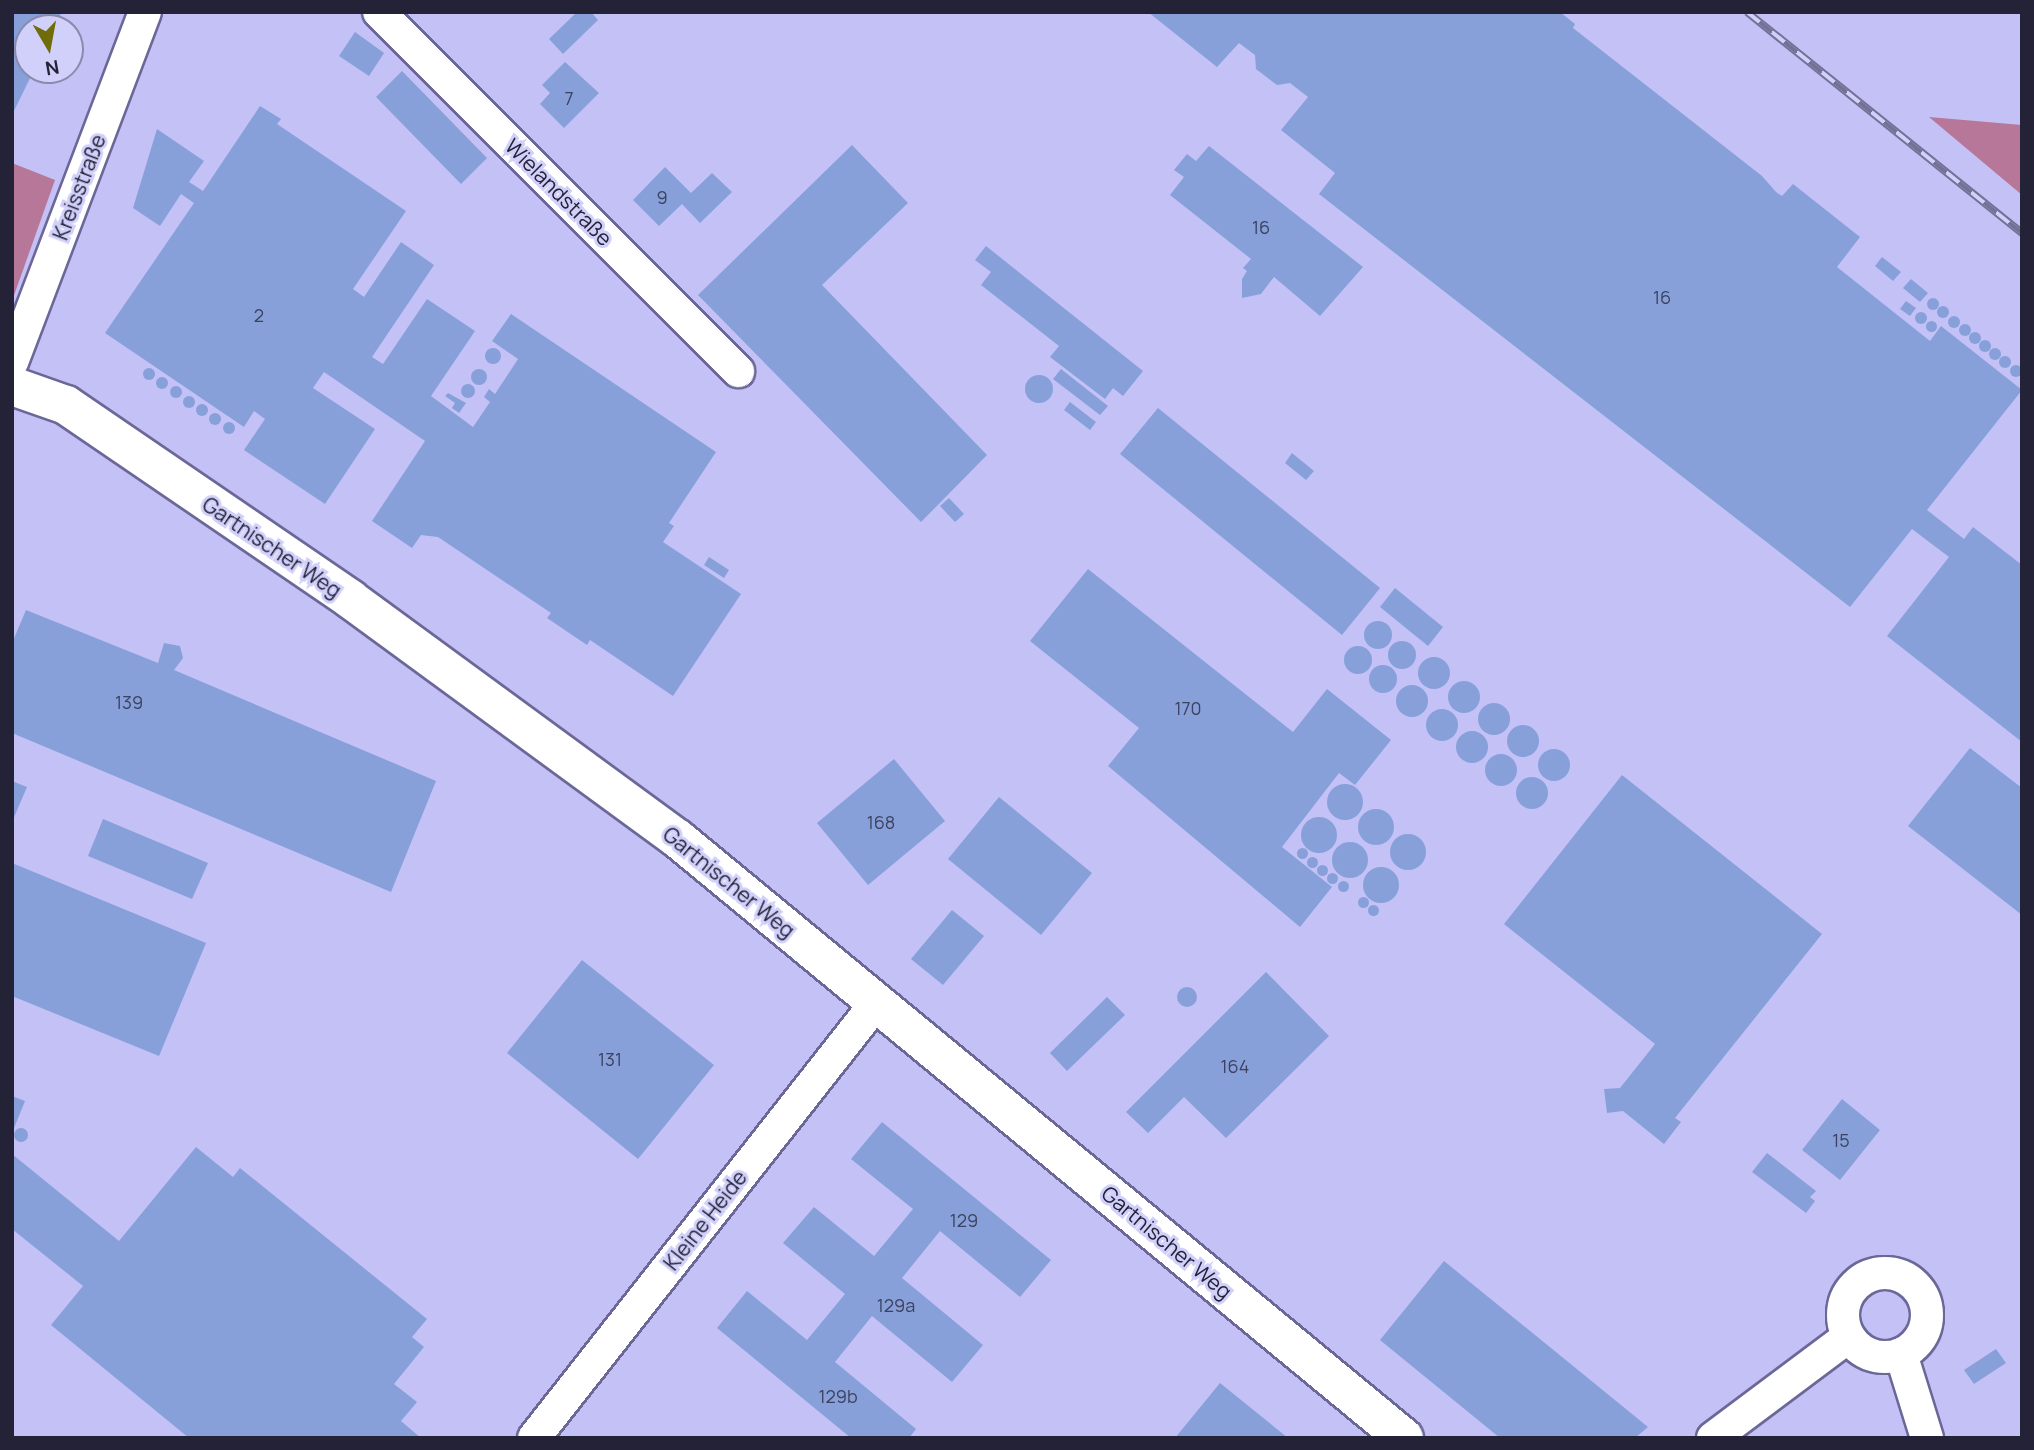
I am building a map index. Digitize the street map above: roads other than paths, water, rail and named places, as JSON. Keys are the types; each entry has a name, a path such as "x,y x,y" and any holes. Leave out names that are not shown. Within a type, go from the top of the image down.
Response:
{"street":[{"name":"Kreisstraße","path":"12,362 145,12"},
{"name":"Wielandstraße","path":"379,12 738,371"},
{"name":"Gartnischer Weg","path":"12,386 66,405 350,599 678,839 1404,1438"},
{"name":"Kleine Heide","path":"534,1438 877,1002"},
{"path":"1895,1274 1918,1289 1927,1313 1921,1338 1901,1354 1877,1357 1848,1337 1843,1309 1848,1295 1868,1276 1895,1274"},
{"path":"1713,1438 1848,1337"},
{"path":"1901,1354 1927,1438"}],"railway":[{"path":"1747,12 2022,233"}]}
